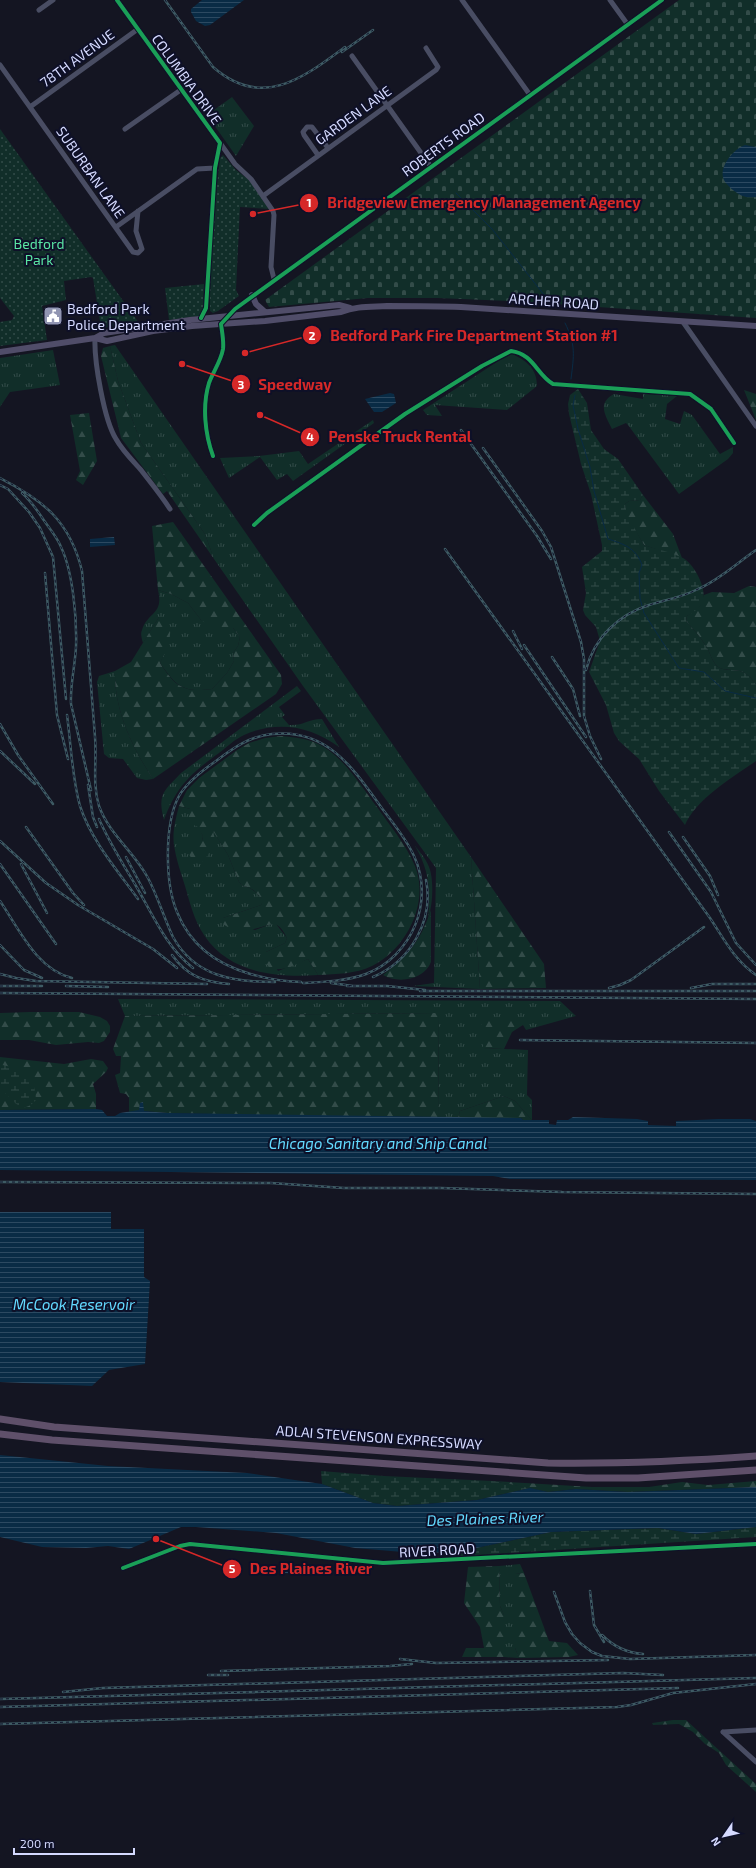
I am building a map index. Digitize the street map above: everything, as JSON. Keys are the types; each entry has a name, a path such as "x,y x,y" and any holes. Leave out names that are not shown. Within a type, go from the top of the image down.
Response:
{"highway":[{"name":"ADLAI STEVENSON EXPRESSWAY","path":"0,1419 54,1427 548,1463 661,1462 756,1456"},
{"name":"ADLAI STEVENSON EXPRESSWAY","path":"0,1434 52,1440 192,1451 549,1477 638,1478 756,1470"}],"main road":[{"path":"252,295 256,304 265,312"},
{"name":"ARCHER ROAD","path":"0,352 95,338 104,333 201,318 229,317 339,305 350,308 419,306 461,307 756,326"},
{"name":"ARCHER ROAD","path":"95,338 107,341 153,331 341,312 350,308"}],"street":[{"path":"39,10 53,0"},
{"name":"COLUMBIA DRIVE","path":"117,0 220,143 215,168 206,308 201,318"},
{"path":"462,0 530,95"},
{"path":"610,0 628,25"},
{"name":"ROBERTS ROAD","path":"221,324 235,309 252,295 662,0"},
{"name":"78TH AVENUE","path":"30,107 138,29"},
{"name":"GARDEN LANE","path":"263,196 436,70 438,67 437,63 426,48"},
{"path":"352,56 431,167"},
{"name":"SUBURBAN LANE","path":"0,65 133,252 138,253 141,251 142,247 136,231 138,211"},
{"path":"125,129 182,89"},
{"path":"318,155 304,135 303,132 307,127 312,127 328,148"},
{"path":"220,143 235,164 248,176 263,196 274,215 271,267 274,279"},
{"path":"116,227 197,169 215,168"},
{"path":"206,308 212,318"},
{"path":"683,322 756,426"},
{"path":"213,456 207,434 206,407 208,385 223,348 221,324"},
{"path":"95,338 98,377 115,438 155,486 170,509"},
{"path":"254,525 267,513 405,414 482,366 511,351 526,356 552,384 690,394 711,409 734,443"},
{"name":"RIVER ROAD","path":"123,1568 180,1546 190,1544 383,1563 756,1544"},
{"path":"756,1730 723,1732 756,1762"}],"green space":[{"path":"679,0 756,0 756,318 512,301 437,298 368,298 269,307 265,300"},
{"path":"232,97 254,126 236,156 207,115"},
{"name":"Bedford Park","path":"0,129 139,323 101,328 93,278 91,277 64,281 66,300 42,306 47,340 0,346 0,322 12,320 14,316 0,298"},
{"path":"223,155 236,170 249,180 269,209 240,207 236,290 239,296 213,313 210,311 213,234 220,158"},
{"path":"204,284 203,310 199,316 169,320 165,288"},
{"path":"115,345 471,857 480,989 413,986 434,983 436,868 303,686 214,559 205,534 141,443 118,381 110,346"},
{"path":"110,346 118,381 141,443 205,534 214,559 167,491 163,494 121,438 101,356 103,348"},
{"path":"53,350 60,385 10,392 0,407 0,358"},
{"path":"512,354 530,366 537,380 537,386 507,410 435,405 442,416 427,415 423,410 500,360"},
{"path":"578,389 587,403 591,430 604,449 618,459 643,495 640,500 629,501 625,504 627,515 644,545 669,552 683,558 691,565 699,577 704,596 703,601 699,608 687,616 686,621 706,645 716,665 720,668 745,673 756,685 756,761 726,781 706,798 690,815 685,825 659,791 639,759 619,741 614,733 606,705 589,672 600,641 596,627 585,615 583,610 586,593 582,567 602,551 602,545 591,494 581,464 569,414 568,404 570,395"},
{"path":"744,390 756,394 756,420"},
{"path":"614,394 643,399 643,394 677,396 667,404 665,419 680,424 684,411 692,415 720,454 733,447 733,453 728,459 679,494 626,423 612,429 605,414 604,405 606,401"},
{"path":"89,413 97,461 83,485 76,480 80,471 70,415"},
{"path":"373,420 374,423 293,481 287,474 277,480 260,457 229,478 220,458 259,456 299,451 308,464"},
{"path":"643,495 673,534 682,558 644,545 626,515 625,504 629,501 640,500"},
{"path":"173,522 281,675 282,684 276,694 153,779 131,741 121,714 115,686 115,671 131,662 159,617 165,620 169,625 170,631 168,645 160,663 165,671 175,682 187,689 212,689 227,673 234,661 233,653 238,646 240,637 233,628 216,631 201,620 188,603 171,594 158,590 152,526"},
{"path":"749,586 756,587 756,685 745,673 720,668 716,665 706,645 686,621 687,616 700,606 704,595 712,592 734,593"},
{"path":"158,590 171,594 188,603 201,620 233,628 240,637 238,646 233,653 234,661 227,673 212,689 194,690 181,686 171,677 160,663 164,654 159,617 143,643 141,632 148,619 157,609 159,604"},
{"path":"115,671 115,686 121,714 131,741 153,779 146,780 137,778 123,759 109,758 104,754 97,682 99,676"},
{"path":"297,686 301,691 279,707 285,715 282,717 289,725 322,719 339,747 317,734 293,728 269,728 256,730 244,735 234,741 200,768 185,782 174,799 164,820 161,804 162,798 170,784 181,773"},
{"path":"281,736 311,741 322,746 340,760 398,835 415,866 419,880 419,895 417,909 412,924 405,937 395,948 384,958 366,969 346,973 318,975 308,959 283,969 271,968 266,964 263,957 266,952 285,943 287,938 279,926 273,924 254,929 238,930 230,928 222,923 223,918 261,905 263,900 254,891 243,886 239,882 228,855 213,831 215,840 208,855 200,864 195,863 185,849 186,844 202,841 203,836 197,826 187,824 190,809 179,806 187,790 199,778 249,743 265,738"},
{"path":"179,806 190,809 203,836 202,841 191,859 212,829 228,855 239,882 243,886 252,889 264,900 261,905 223,918 255,930 271,924 276,924 287,938 285,943 266,952 278,971 308,959 318,975 302,976 270,974 240,965 226,958 214,948 204,935 195,917 176,855 174,835"},
{"path":"415,846 423,856 431,872 432,892 431,907 428,918 428,880 420,855"},
{"path":"471,857 544,964 546,988 480,989"},
{"path":"431,910 431,962 428,968 423,973 410,979 403,980 389,978 383,975 400,961 413,947 418,940"},
{"path":"118,999 560,1001 576,1016 526,1030 523,1025 523,1017 483,1048 528,1050 527,1095 532,1100 532,1120 515,1101 504,1096 460,1111 458,1118 438,1117 439,1013 125,1016"},
{"path":"79,1012 100,1017 107,1021 110,1026 110,1032 104,1041 99,1043 88,1042 56,1045 29,1040 0,1040 0,1013"},
{"path":"439,1013 438,1117 168,1113 143,1111 142,1102 140,1110 129,1113 129,1098 126,1094 120,1093 115,1075 120,1073 121,1056 116,1056 113,1049 125,1016"},
{"path":"523,1017 523,1025 512,1032 504,1049 483,1048 481,1018"},
{"path":"0,1057 64,1064 91,1059 103,1061 108,1068 106,1072 93,1084 96,1094 96,1109 0,1110"},
{"path":"0,1065 8,1066 26,1075 32,1081 36,1100 26,1107 21,1107 0,1089"},
{"path":"504,1096 515,1101 532,1120 523,1120 521,1118 458,1118 460,1111"},
{"path":"321,1471 384,1476 493,1481 530,1488 477,1500 397,1506 373,1503 322,1484"},
{"path":"493,1481 592,1487 649,1487 682,1482 708,1485 756,1481 756,1487 628,1492 576,1489 548,1492"},
{"path":"756,1527 756,1537 460,1556 458,1552 551,1532 658,1528 696,1534"},
{"path":"520,1564 524,1573 515,1574 515,1648 519,1658 504,1657 504,1615 500,1606 499,1566"},
{"path":"499,1566 500,1606 504,1615 504,1657 462,1657 466,1648 484,1648 480,1627 464,1603 468,1567"},
{"path":"524,1573 549,1641 567,1643 578,1655 569,1657 519,1658 515,1648 515,1574"},
{"path":"686,1720 756,1784 756,1792 726,1765 719,1753 705,1744 693,1732 679,1724 653,1725 652,1723"}],"water":[{"path":"202,0 244,0 210,25 205,26 196,21 191,12 191,9"},
{"path":"745,145 756,147 756,197 746,197 740,195 728,186 723,177 726,162 733,153"},
{"path":"390,393 394,394 396,403 382,412 374,412 365,399"},
{"path":"114,537 115,545 90,547 90,539"},
{"name":"Chicago Sanitary and Ship Canal","path":"143,1102 144,1111 168,1113 521,1118 523,1120 549,1120 549,1124 556,1125 557,1120 568,1120 573,1117 637,1119 648,1121 648,1125 676,1126 676,1121 750,1119 756,1121 756,1180 510,1179 493,1176 0,1170 0,1110 96,1109 102,1110 107,1116 115,1116 120,1113 139,1110 140,1103"},
{"name":"McCook Reservoir","path":"0,1212 111,1212 111,1229 144,1229 144,1277 150,1281 145,1364 109,1370 92,1386 0,1382"},
{"path":"0,1455 108,1466 247,1473 322,1484 373,1503 397,1506 477,1500 530,1488 548,1492 576,1489 628,1492 756,1487 756,1527 696,1534 658,1528 551,1532 458,1552 415,1553 355,1548 276,1533 196,1527 181,1527 129,1549 108,1546 86,1548 42,1547 0,1537"},
{"path":"282,1563 315,1569 311,1574 281,1573 280,1568"}],"waterway":[{"path":"456,193 492,229 545,296"},
{"path":"565,323 573,344 571,379"},
{"path":"575,395 573,405 578,429 590,467 594,491 608,539 633,551 642,565 639,573 640,598 644,613 679,668 704,672 725,691 756,698"}],"railway":[{"path":"165,0 213,67 231,80 248,86 265,88 282,85 314,69 345,47"},
{"path":"342,52 373,30"},
{"path":"461,430 537,536 551,559"},
{"path":"483,448 542,531 551,547 581,642 584,659 584,716 590,736 601,759"},
{"path":"0,478 29,495 53,514 70,538 77,554 82,571 95,737 95,780 97,797 103,816 115,834 143,869 152,885 173,937 192,961 204,969 231,978 245,981 275,982"},
{"path":"0,485 8,489 29,512 40,528 53,557 66,699"},
{"path":"22,493 33,505 57,540 69,569 75,610 76,636 71,704 91,790"},
{"path":"445,549 710,918 735,956 756,975"},
{"path":"586,670 590,658 601,638 609,629 627,615 638,609 692,592 706,585 721,576 756,550"},
{"path":"45,573 57,715 68,759"},
{"path":"513,631 522,649"},
{"path":"524,645 586,737"},
{"path":"552,657 573,689 580,716"},
{"path":"67,715 75,784 80,806 85,819 105,854 138,899"},
{"path":"0,724 18,755 53,804"},
{"path":"301,982 276,980 250,974 226,965 205,951 192,938 182,923 173,900 170,886 168,870 169,837 174,808 182,791 201,772 235,747 256,737 264,735 291,734 308,737 323,744 337,754 360,778 403,837 411,849 420,873 422,891 420,908 415,925 407,941 396,954 382,966 366,974 335,981 303,983"},
{"path":"0,751 35,784"},
{"path":"88,785 93,817 97,827"},
{"path":"99,819 112,845 161,930 183,960 193,968"},
{"path":"26,827 73,893 84,905"},
{"path":"669,832 711,892 736,943 756,965"},
{"path":"683,837 710,876 718,895"},
{"path":"0,841 46,883 78,905 153,949 177,968"},
{"path":"126,857 145,893"},
{"path":"0,864 56,944"},
{"path":"21,864 47,913"},
{"path":"373,977 387,970 398,961 409,950 417,938 423,924 426,910 428,895 426,880"},
{"path":"0,901 22,936 39,958 60,974 72,978"},
{"path":"609,988 631,980 704,927"},
{"path":"0,945 24,970 42,978"},
{"path":"172,955 184,968 197,977 212,982 229,984"},
{"path":"0,974 36,981 207,984"},
{"path":"331,983 353,986"},
{"path":"691,988 712,984 756,984"},
{"path":"0,986 42,986"},
{"path":"66,986 108,987"},
{"path":"347,986 387,986 425,990"},
{"path":"420,991 756,991"},
{"path":"0,993 756,999"},
{"path":"520,1040 756,1043"},
{"path":"0,1182 271,1183 344,1188 441,1188 562,1192 756,1194"},
{"path":"590,1591 594,1625 604,1642"},
{"path":"554,1592 565,1622 572,1634 580,1643 592,1652 602,1656 630,1659 756,1655"},
{"path":"602,1635 621,1649 643,1654"},
{"path":"400,1659 436,1663 608,1660"},
{"path":"221,1671 412,1664"},
{"path":"63,1692 103,1688 623,1673 663,1675"},
{"path":"208,1675 228,1675"},
{"path":"0,1699 756,1678"},
{"path":"0,1724 617,1707 631,1705 673,1693 756,1684"},
{"path":"0,1707 678,1688"}],"cycle path":[{"path":"117,0 220,143 215,168 206,308 201,318"},
{"path":"213,456 205,420 207,392 209,383 221,358 223,349 221,324 235,309 662,0"},
{"path":"254,525 267,513 405,414 482,366 511,351 525,356 542,375 553,384 690,394 711,409 734,443"},
{"path":"123,1568 180,1546 190,1544 383,1563 756,1544"}],"place":[{"name":"Bridgeview Emergency Management Agency","path":"253,214"},
{"name":"Bedford Park Police Department","path":"53,316"},
{"name":"Bedford Park Fire Department Station #1","path":"245,353"},
{"name":"Speedway","path":"182,364"},
{"name":"Penske Truck Rental","path":"260,415"},
{"name":"Des Plaines River","path":"156,1539"}]}
